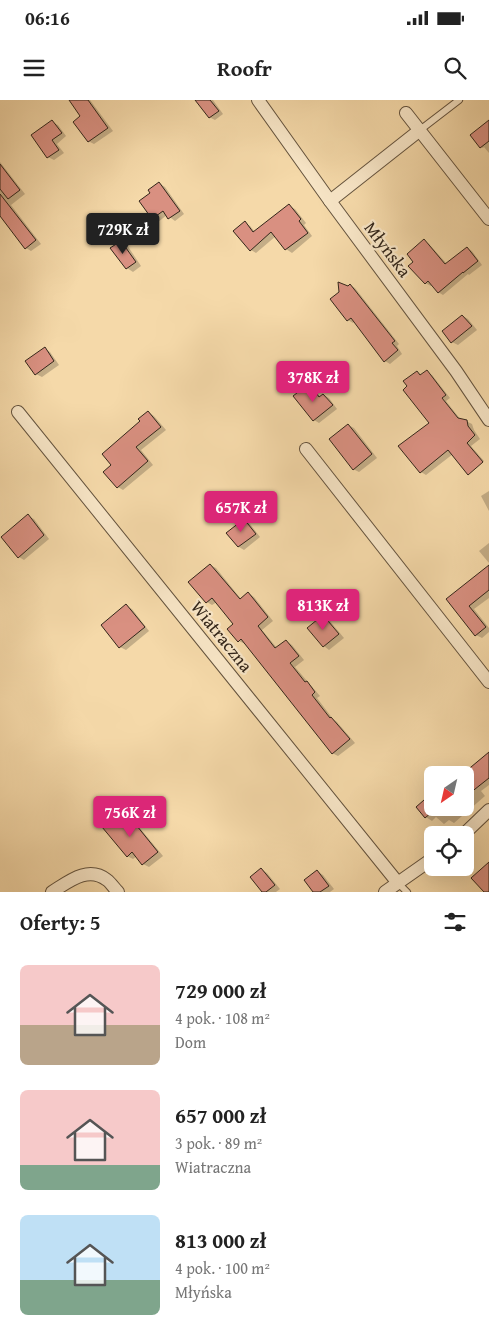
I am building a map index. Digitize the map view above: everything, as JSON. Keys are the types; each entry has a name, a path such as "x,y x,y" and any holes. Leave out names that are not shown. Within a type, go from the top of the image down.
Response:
{"street":[{"name":"Młyńska","path":"258,100 456,371 489,420"},
{"path":"406,113 489,219"},
{"path":"330,201 420,130"},
{"name":"Wiatraczna","path":"18,412 402,888"},
{"path":"306,449 489,682"},
{"path":"472,826 489,810"},
{"path":"385,892 402,888 424,867"},
{"path":"52,892 77,876 90,873 105,879 118,892"}],"lane":[{"path":"420,130 459,100"}],"building":[{"path":"69,100 88,100 108,128 88,142 73,122 80,116"},
{"path":"195,100 210,100 219,111 209,118"},
{"path":"52,120 62,133 52,140 59,150 47,158 31,135"},
{"path":"489,120 489,141 480,148 470,135"},
{"path":"0,164 20,190 8,199 0,189"},
{"path":"159,182 180,211 168,219 163,211 152,219 139,201 150,193 148,190"},
{"path":"0,194 36,240 25,249 0,216"},
{"path":"289,204 301,219 299,221 308,233 285,250 271,232 250,251 233,231 245,221 253,232"},
{"path":"424,239 445,264 467,247 478,261 438,293 428,281 425,284 408,266 413,262 407,254"},
{"path":"121,241 136,262 126,269 110,248"},
{"path":"338,282 348,286 350,284 395,341 392,343 398,350 384,362 351,318 347,321 330,299 339,292"},
{"path":"462,315 472,326 451,343 442,331"},
{"path":"45,347 54,361 35,375 25,361"},
{"path":"427,370 446,395 442,398 458,418 467,420 468,426 475,435 467,443 483,462 468,475 448,450 420,473 398,446 429,423 403,390 407,386 403,381 417,371 420,375"},
{"path":"306,386 312,393 315,391 319,397 323,394 333,405 313,421 293,396"},
{"path":"148,411 161,427 136,447 148,461 117,488 103,472 111,465 102,454 140,421 138,419"},
{"path":"348,424 372,454 353,470 329,439"},
{"path":"28,514 44,535 18,558 1,537"},
{"path":"244,519 256,534 238,547 226,533"},
{"path":"210,564 240,599 248,592 268,617 258,626 275,648 286,640 299,656 290,663 315,692 312,695 330,718 350,739 332,754 241,639 238,642 227,629 233,624 212,598 206,603 188,582"},
{"path":"489,565 489,590 469,606 486,627 475,636 446,599"},
{"path":"126,604 145,627 119,648 101,625"},
{"path":"323,615 339,634 323,647 307,628"},
{"path":"489,752 489,778 474,790 474,766 472,766"},
{"path":"424,800 424,816 427,816 425,818 416,807"},
{"path":"124,810 158,852 142,865 132,852 127,857 102,827"},
{"path":"489,862 489,892 484,892 471,878"},
{"path":"261,868 275,885 266,892 262,892 250,877"},
{"path":"317,870 329,886 320,892 313,892 304,880"}]}
